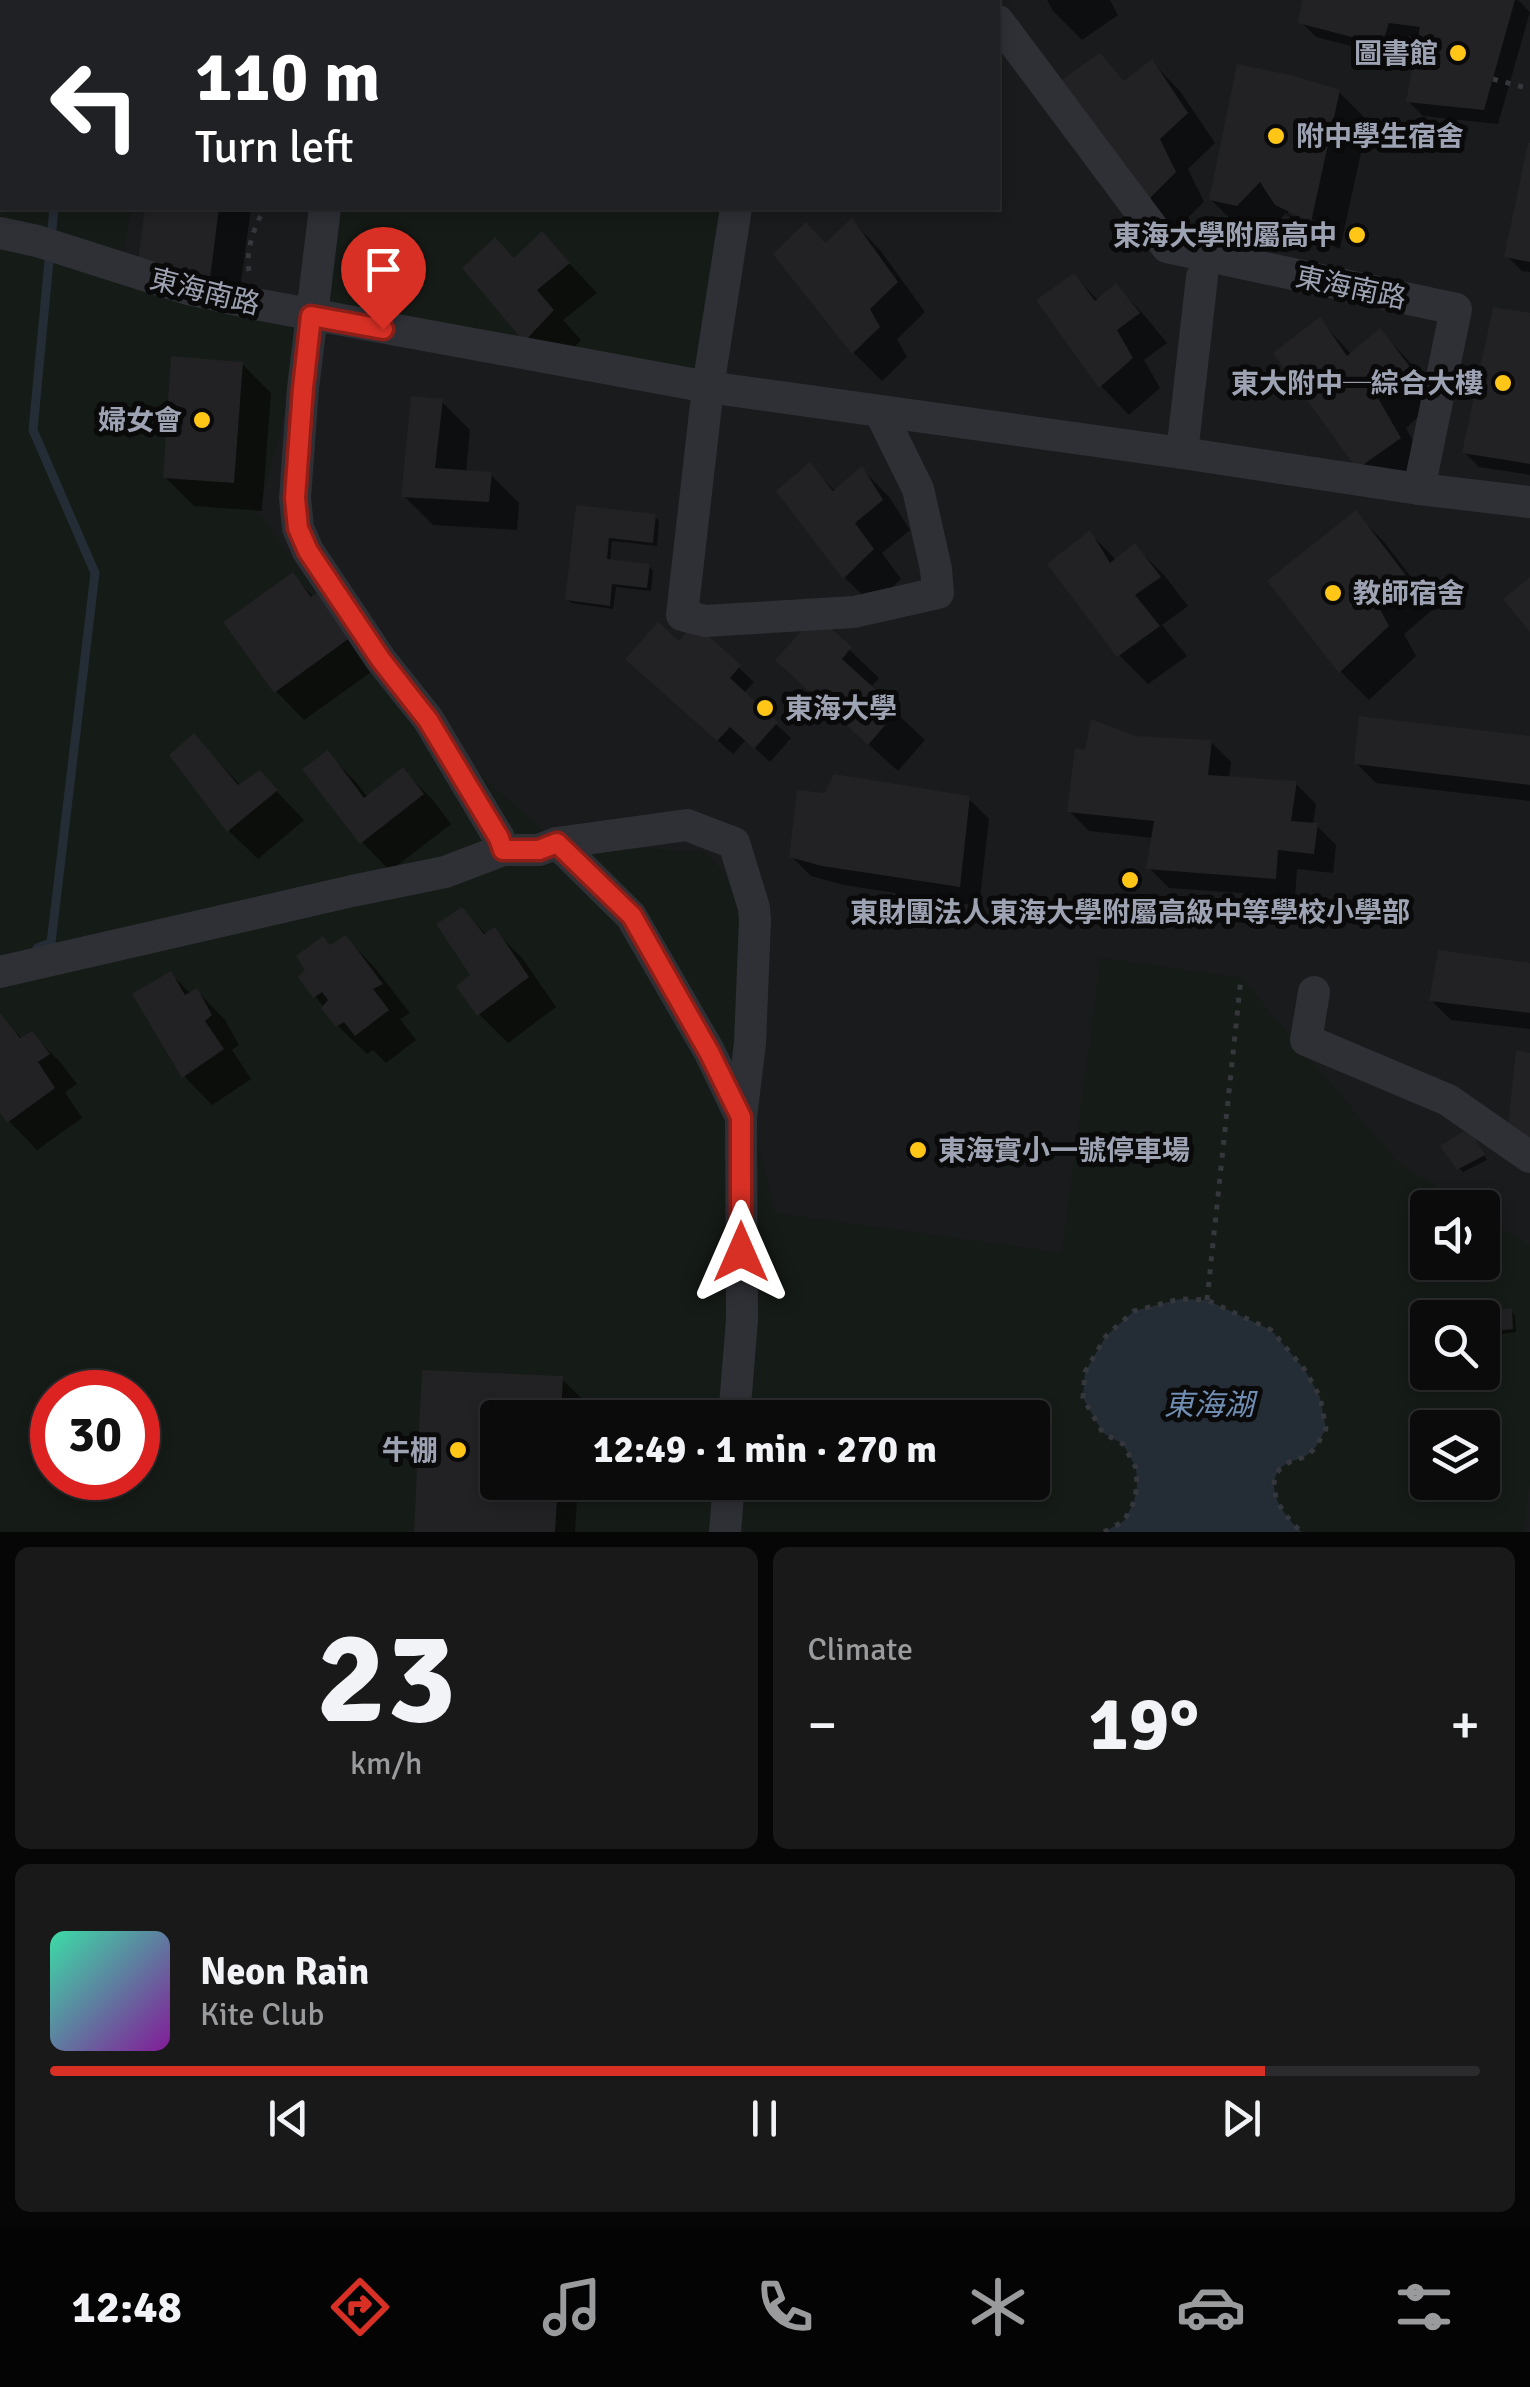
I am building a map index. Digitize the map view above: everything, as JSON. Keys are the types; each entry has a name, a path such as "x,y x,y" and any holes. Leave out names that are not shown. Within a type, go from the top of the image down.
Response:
{"street":[{"name":"東海南路","path":"1000,24 1167,247 1456,309 1419,489"},
{"path":"325,210 303,388 295,498 298,528 308,551 381,660 428,720 503,850"},
{"path":"736,210 708,387 682,615 705,621 854,612 938,594 918,489 880,412"},
{"name":"東海南路","path":"0,233 188,289 254,304 708,387 1530,502"},
{"path":"1182,452 1202,277"},
{"path":"0,972 445,872 503,850 539,850 557,843 687,825 734,843 754,908 750,1043 741,1117 742,1320 735,1400"},
{"path":"557,843 632,916 741,1117"},
{"path":"1314,992 1306,1040 1448,1100 1530,1157"},
{"path":"725,1532 728,1500"}],"path":[{"path":"1493,79 1530,88"},
{"path":"254,304 247,261 264,210"},
{"path":"1207,1300 1240,978"},
{"path":"1104,1532 1124,1521 1134,1502 1138,1486 1136,1468 1123,1444 1103,1432 1083,1398 1085,1372 1106,1336 1134,1311 1180,1299 1207,1300 1271,1330 1304,1370 1320,1397 1326,1429 1308,1455 1279,1470 1272,1486 1278,1501 1302,1532"}],"shaded area":[{"name":"東海大學","path":"1000,0 1530,0 1530,1532 0,1532 0,210 1000,210"},
{"path":"0,210 131,210 121,268 310,316 319,210 744,210 718,372 311,316 258,513 357,649 484,779 557,843 705,852 754,908 743,1087 775,1213 1062,1253 1101,958 1241,978 1397,1162 1442,1190 1410,1190 1410,1280 1500,1280 1500,1227 1530,1246 1530,1479 1523,1532 0,1532"}],"water":[{"name":"東海湖","path":"1180,1299 1207,1300 1271,1330 1305,1370 1320,1397 1326,1429 1316,1447 1285,1464 1275,1478 1279,1504 1302,1532 1104,1532 1124,1521 1134,1502 1136,1468 1123,1444 1103,1433 1083,1398 1085,1372 1106,1336 1134,1311"}],"building":[{"name":"圖書館","path":"1302,0 1515,0 1484,110 1406,102 1420,27 1389,23 1382,45 1298,23"},
{"path":"1100,53 1124,81 1152,59 1188,113 1160,139 1176,172 1144,204 1054,85"},
{"name":"附中學生宿舍","path":"1237,64 1340,90 1311,222 1275,205 1260,182 1237,206 1209,200"},
{"path":"1530,143 1530,262 1504,257"},
{"path":"145,210 219,210 210,278 137,268"},
{"path":"852,218 898,282 870,309 880,327 852,354 773,254 806,222 825,243"},
{"path":"542,231 570,263 537,290 554,310 524,342 462,268 495,237 514,258"},
{"path":"1074,273 1095,301 1116,283 1140,313 1117,330 1133,358 1099,388 1036,300"},
{"name":"東大附中─綜合大樓","path":"1493,307 1530,313 1530,464 1462,453"},
{"path":"1320,317 1347,356 1380,328 1411,368 1378,398 1401,438 1357,469 1273,353"},
{"name":"婦女會","path":"171,356 243,362 234,483 163,478"},
{"path":"411,396 443,399 435,468 492,472 489,502 401,497"},
{"path":"810,462 833,491 862,466 883,500 855,523 874,549 843,579 776,491"},
{"path":"576,505 656,514 653,543 609,538 607,559 650,564 647,588 612,584 610,606 565,600"},
{"name":"教師宿舍","path":"1356,510 1408,578 1377,604 1389,626 1339,673 1267,581"},
{"path":"1090,530 1110,563 1135,543 1161,577 1135,595 1160,626 1117,657 1047,564"},
{"path":"293,572 311,597 318,592 351,637 274,693 223,622"},
{"name":"教師宿舍","path":"1530,577 1530,632 1503,599"},
{"path":"816,615 852,647 842,659 898,710 868,745 775,660"},
{"path":"658,622 679,641 694,623 741,665 730,678 778,722 754,749 730,727 717,741 625,659"},
{"path":"1359,716 1530,736 1530,785 1354,764"},
{"path":"1091,719 1135,736 1212,740 1208,775 1297,781 1291,821 1318,823 1314,854 1278,850 1276,879 1146,869 1154,821 1067,812 1075,748 1085,750"},
{"path":"194,733 238,785 260,770 278,790 227,832 169,755"},
{"path":"328,750 364,798 403,767 424,794 360,844 302,769"},
{"path":"834,774 970,796 960,887 822,866 789,857 797,790 825,793"},
{"path":"462,907 484,934 495,927 529,977 477,1016 456,986 470,975 436,924"},
{"path":"346,935 383,984 373,989 389,1010 355,1036 344,1022 336,1027 321,1008 328,1000 322,992 313,998 298,977 305,970 296,956 323,936 330,945"},
{"path":"1438,950 1530,963 1530,1013 1429,1001"},
{"path":"171,971 185,995 197,988 212,1015 205,1021 224,1049 182,1078 132,994"},
{"path":"0,1013 20,1038 32,1031 50,1054 38,1062 55,1088 7,1123 0,1113"},
{"path":"1516,1050 1530,1053 1530,1138 1507,1135"},
{"path":"1469,1128 1485,1155 1457,1170 1440,1146"},
{"path":"1512,1308 1513,1329 1500,1330 1500,1310"},
{"name":"牛棚","path":"422,1370 563,1376 562,1400 480,1400 480,1500 557,1500 555,1532 414,1532"}],"waterway":[{"path":"37,948 51,943 95,573 33,430 54,210"}],"place":[{"name":"圖書館","path":"1458,53"},
{"name":"附中學生宿舍","path":"1276,136"},
{"name":"東海大學附屬高中","path":"1357,235"},
{"name":"東大附中─綜合大樓","path":"1503,383"},
{"name":"婦女會","path":"202,420"},
{"name":"教師宿舍","path":"1333,593"},
{"name":"東海大學","path":"765,708"},
{"name":"東財團法人東海大學附屬高級中等學校小學部","path":"1130,880"},
{"name":"東海實小一號停車場","path":"918,1150"},
{"name":"牛棚","path":"458,1450"}],"route":[{"path":"383,329 311,316 295,498 298,528 308,551 381,660 428,720 503,850 539,850 557,843 632,916 741,1117 741,1252"}]}
